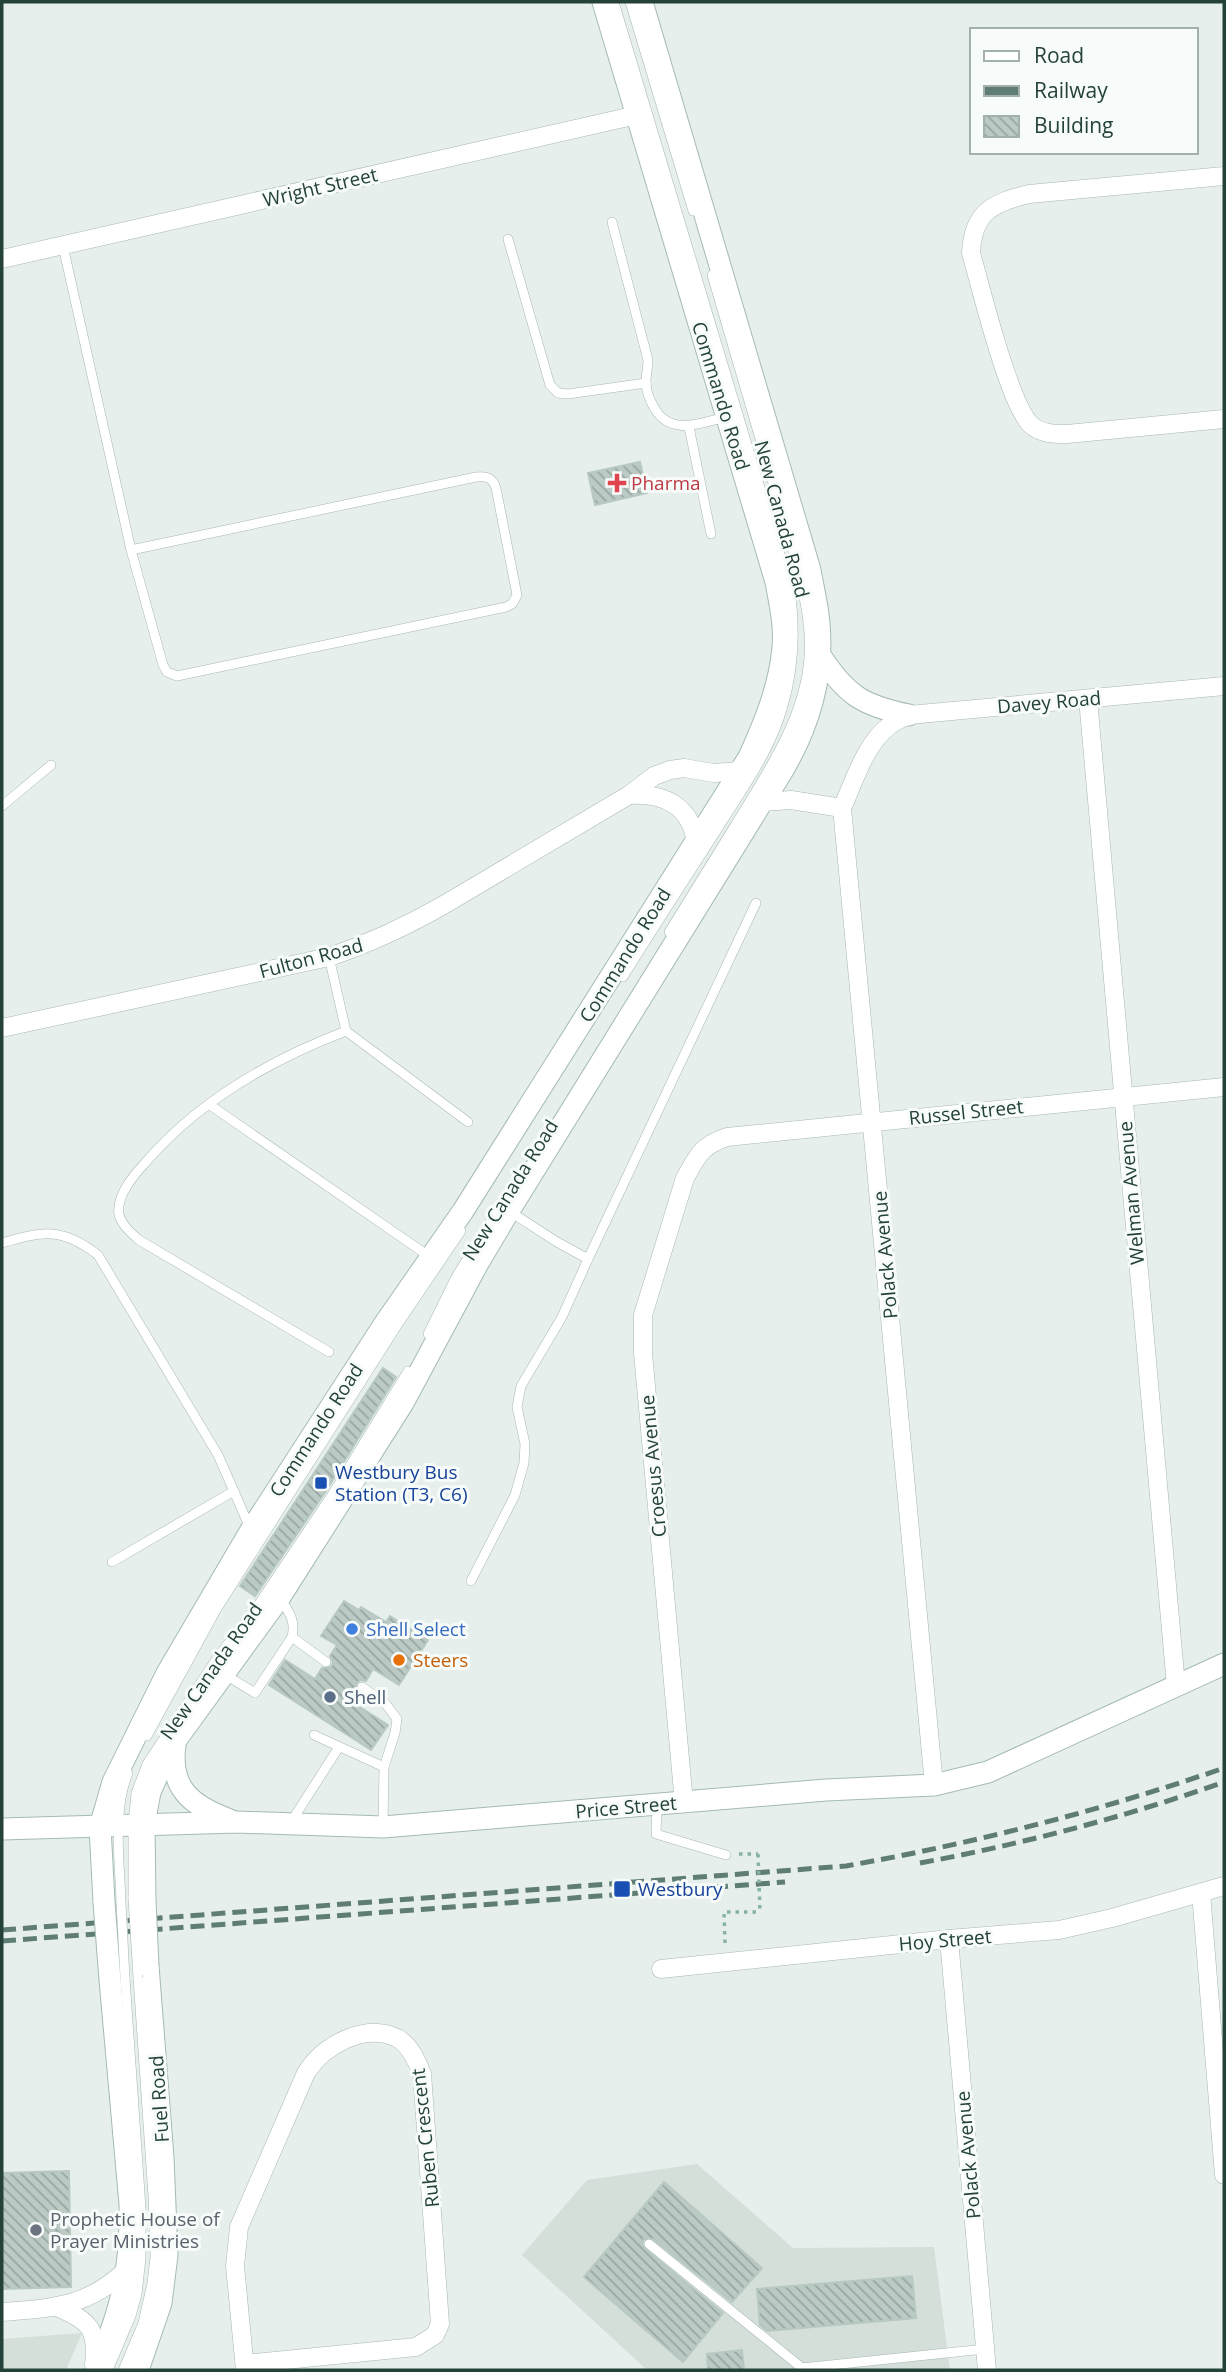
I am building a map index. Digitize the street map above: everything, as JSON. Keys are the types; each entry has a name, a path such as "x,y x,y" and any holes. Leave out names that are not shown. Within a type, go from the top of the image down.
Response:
{"main road":[{"name":"Commando Road","path":"124,1826 113,1782 167,1673 251,1530 470,1200 750,757 775,690 783,647 782,616 776,582 603,2"},
{"name":"Commando Road","path":"124,1826 150,1792 176,1740 280,1597 403,1403 509,1211 762,802 781,776 801,737 815,690 820,655 819,623 804,548 642,2"},
{"path":"820,655 838,682 862,701 881,709 909,715"},
{"name":"Price Street","path":"2,1829 237,1822 383,1827 826,1790 934,1785 988,1772 1224,1664"},
{"path":"176,1740 173,1763 175,1778 187,1797 213,1814 237,1822"},
{"name":"Fuel Road","path":"124,1826 139,1899 143,1972 163,2157 167,2255 161,2304 138,2370"},
{"name":"Fuel Road","path":"95,2370 114,2326 129,2267 130,2204 113,1903 124,1826"}],"street":[{"name":"Wright Street","path":"2,259 637,115"},
{"path":"1224,176 1029,194 1013,198 987,210 978,220 972,236 971,253 1013,394 1030,424 1040,431 1053,435 1224,419"},
{"name":"Davey Road","path":"842,808 880,734 891,724 909,715 1224,686"},
{"name":"Welman Avenue","path":"1088,699 1177,1686"},
{"name":"Fulton Road","path":"2,1028 330,957 363,946 418,920 629,795 654,776 684,768 714,773 739,771"},
{"path":"629,795 658,796 671,801 689,820 696,843"},
{"path":"762,802 791,800 842,808"},
{"name":"Polack Avenue","path":"842,808 934,1785"},
{"name":"Russel Street","path":"709,1143 727,1137 1224,1087"},
{"name":"Croesus Avenue","path":"684,1802 643,1353 643,1315 685,1178 696,1158 709,1143"},
{"name":"Hoy Street","path":"661,1969 1059,1930 1224,1886"},
{"path":"1201,1893 1224,2175"},
{"name":"Polack Avenue","path":"948,1939 987,2370"},
{"name":"Ruben Crescent","path":"374,2034 397,2038 417,2060 422,2074 440,2324 435,2335 416,2347 245,2367 234,2266 239,2227 306,2073 314,2061 339,2041 374,2034"},
{"path":"2,2312 59,2308 101,2291 115,2282 129,2267"},
{"path":"59,2308 87,2323 93,2332 96,2347 95,2370"}],"lane":[{"name":"New Canada Road","path":"124,1826 125,1782 133,1762 216,1610 743,788 771,737 783,708 793,656 794,618 789,584 614,2"},
{"path":"630,2 703,244"},
{"path":"612,222 648,360 646,383 650,401 659,416 673,425 689,427 727,416"},
{"path":"508,239 550,385 558,393 568,394 646,383"},
{"path":"63,246 131,550 167,672 177,676 506,607 512,604 517,595 496,488 493,480 487,476 131,550"},
{"name":"New Canada Road","path":"659,949 779,750 801,698 809,659 809,622 799,572 710,270"},
{"path":"689,427 711,534"},
{"path":"2,806 51,765"},
{"path":"471,1581 514,1495 524,1463 525,1444 517,1407 520,1386 562,1317 756,903"},
{"path":"330,957 346,1031 468,1122"},
{"name":"New Canada Road","path":"124,1826 147,1764 219,1655 256,1608 395,1395 456,1277 652,960"},
{"path":"329,1352 139,1240 126,1228 120,1216 120,1201 136,1173 163,1142 235,1084 282,1058 346,1031"},
{"path":"210,1105 430,1257"},
{"path":"509,1211 588,1259"},
{"path":"2,1243 37,1232 77,1238 98,1255 218,1455 251,1530"},
{"path":"112,1562 234,1491"},
{"path":"223,1673 255,1693 292,1637 295,1627 292,1615 280,1597"},
{"path":"292,1637 326,1662"},
{"path":"362,1687 385,1703 397,1718 384,1767 383,1827"},
{"path":"314,1735 384,1767"},
{"path":"290,1824 339,1747"},
{"path":"657,1805 656,1834 726,1854"},
{"path":"123,2370 143,2323 155,2257 143,1972"},
{"path":"108,2370 131,2316 137,2294 141,2258 141,2208 118,1979"},
{"path":"649,2244 802,2369 985,2349"}],"path":[{"path":"725,1962 724,1912 760,1912 758,1854"}],"shaded area":[{"path":"697,2164 793,2248 934,2247 950,2370 647,2370 522,2255 587,2180"},
{"path":"82,2333 66,2370 2,2370 2,2339"}],"building":[{"name":"Pharma","path":"640,462 647,493 595,505 588,473"},
{"name":"Westbury Bus Station (T3, C6)","path":"383,1368 396,1377 326,1491 255,1596 240,1586"},
{"path":"344,1601 359,1610 361,1607 386,1622 390,1616 428,1640 399,1685 373,1669 366,1681 360,1680 356,1684 358,1693 352,1702 388,1725 371,1750 269,1685 285,1660 315,1679 322,1668 331,1667 333,1662 330,1656 337,1645 321,1636"},
{"name":"Prophetic House of Prayer Ministries","path":"69,2171 71,2287 2,2289 2,2173"},
{"path":"664,2182 762,2268 732,2302 653,2239 644,2239 642,2244 645,2249 723,2313 683,2362 584,2277"},
{"path":"912,2276 916,2318 767,2331 760,2325 757,2289"},
{"path":"742,2350 744,2370 708,2370 707,2354"}],"railway":[{"path":"2,1930 846,1866 1037,1825 1224,1768"},
{"path":"920,1863 1074,1828 1224,1782"},
{"path":"2,1941 785,1882"}],"place":[{"name":"Pharma","path":"617,483"},
{"name":"Westbury Bus Station (T3, C6)","path":"321,1483"},
{"name":"Shell Select","path":"352,1629"},
{"name":"Steers","path":"399,1660"},
{"name":"Shell","path":"330,1697"},
{"name":"Westbury","path":"622,1889"},
{"name":"Prophetic House of Prayer Ministries","path":"36,2230"}]}
